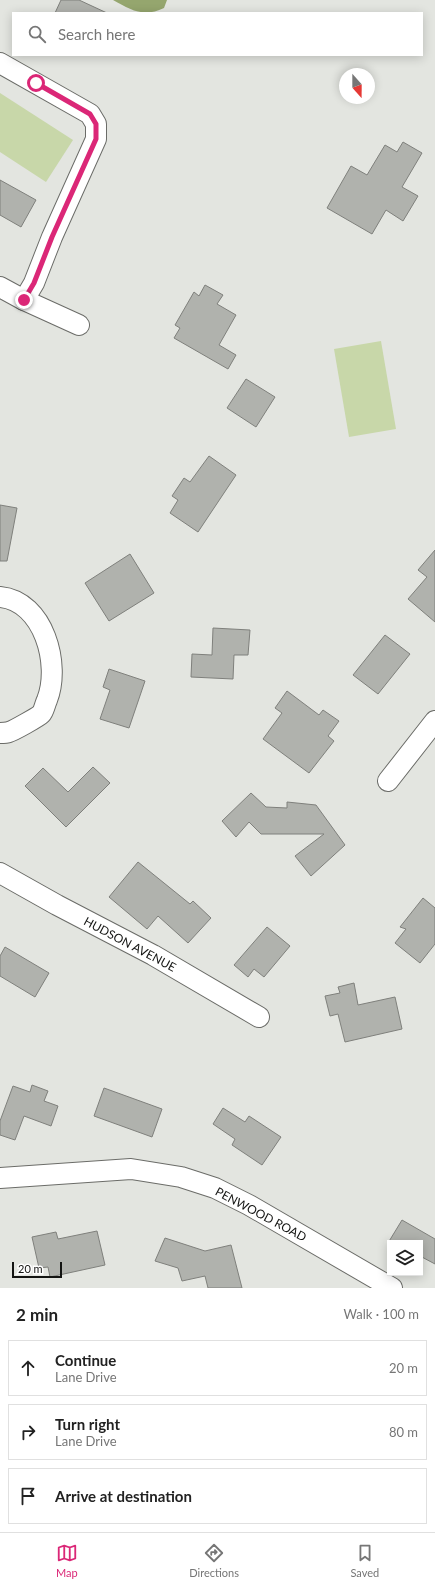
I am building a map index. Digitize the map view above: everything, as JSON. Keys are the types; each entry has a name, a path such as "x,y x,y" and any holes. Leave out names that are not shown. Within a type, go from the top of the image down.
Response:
{"street":[{"path":"0,63 90,114 96,124 96,139 52,237 34,283 24,300"},
{"path":"0,287 24,300 79,325"},
{"path":"0,597 26,607 43,630 51,658 51,690 41,714 10,732 0,733"},
{"path":"388,781 435,722"},
{"name":"HUDSON AVENUE","path":"0,873 57,905 153,955 259,1017"},
{"name":"PENWOOD ROAD","path":"0,1178 131,1169 181,1177 215,1188 249,1205 392,1288"}],"shaded area":[{"path":"113,0 167,0 164,8 157,11 138,12"},
{"path":"0,93 73,140 46,182 0,152"},
{"path":"381,341 396,429 349,437 334,349"}],"building":[{"path":"61,0 79,0 105,12 55,12"},
{"path":"403,142 422,153 402,187 418,196 403,221 386,210 372,234 327,208 351,166 367,175 385,145 397,152"},
{"path":"0,180 36,200 21,227 0,215"},
{"path":"205,285 223,295 217,304 236,315 219,345 236,355 228,369 174,338 180,328 175,325 194,292 199,296"},
{"path":"246,379 275,397 256,427 227,408"},
{"path":"209,456 236,475 198,532 170,513 178,500 172,496 184,478 190,482"},
{"path":"0,505 17,508 7,561 0,561"},
{"path":"435,550 435,622 408,599 427,577 418,570"},
{"path":"130,554 154,593 109,621 85,583"},
{"path":"213,628 250,630 248,655 234,655 233,679 191,677 192,654 212,655"},
{"path":"385,635 410,654 378,694 353,675"},
{"path":"109,669 145,681 129,728 100,719 110,690 103,687"},
{"path":"287,691 319,715 323,710 339,721 328,736 334,741 309,773 263,739 282,713 275,708"},
{"path":"93,767 110,783 66,827 25,786 43,768 68,792"},
{"path":"251,793 266,807 287,808 287,802 316,805 345,845 311,876 295,856 324,834 261,834 249,822 236,837 222,821"},
{"path":"138,862 190,904 193,901 211,918 188,943 158,916 147,929 109,897"},
{"path":"423,898 435,908 435,944 420,963 395,943 406,929 400,927"},
{"path":"267,927 290,946 264,977 254,969 248,977 234,965"},
{"path":"5,947 49,973 35,997 0,976 0,956"},
{"path":"354,983 358,1005 395,997 402,1029 345,1042 338,1014 330,1016 325,996 340,993 338,987"},
{"path":"32,1085 48,1091 44,1101 58,1106 51,1126 24,1116 15,1140 0,1135 0,1121 13,1086 30,1092"},
{"path":"104,1088 162,1109 152,1137 94,1116"},
{"path":"223,1108 245,1122 249,1116 281,1137 262,1165 232,1145 235,1139 213,1124"},
{"path":"402,1220 435,1239 435,1264 423,1258 423,1240 390,1240"},
{"path":"97,1231 105,1265 50,1277 48,1267 39,1268 32,1237 56,1232 58,1239"},
{"path":"165,1238 205,1251 231,1245 242,1288 208,1288 205,1276 182,1281 178,1268 155,1261"}],"route":[{"path":"24,300 34,283 52,237 96,139 96,124 90,114 36,83"}]}
